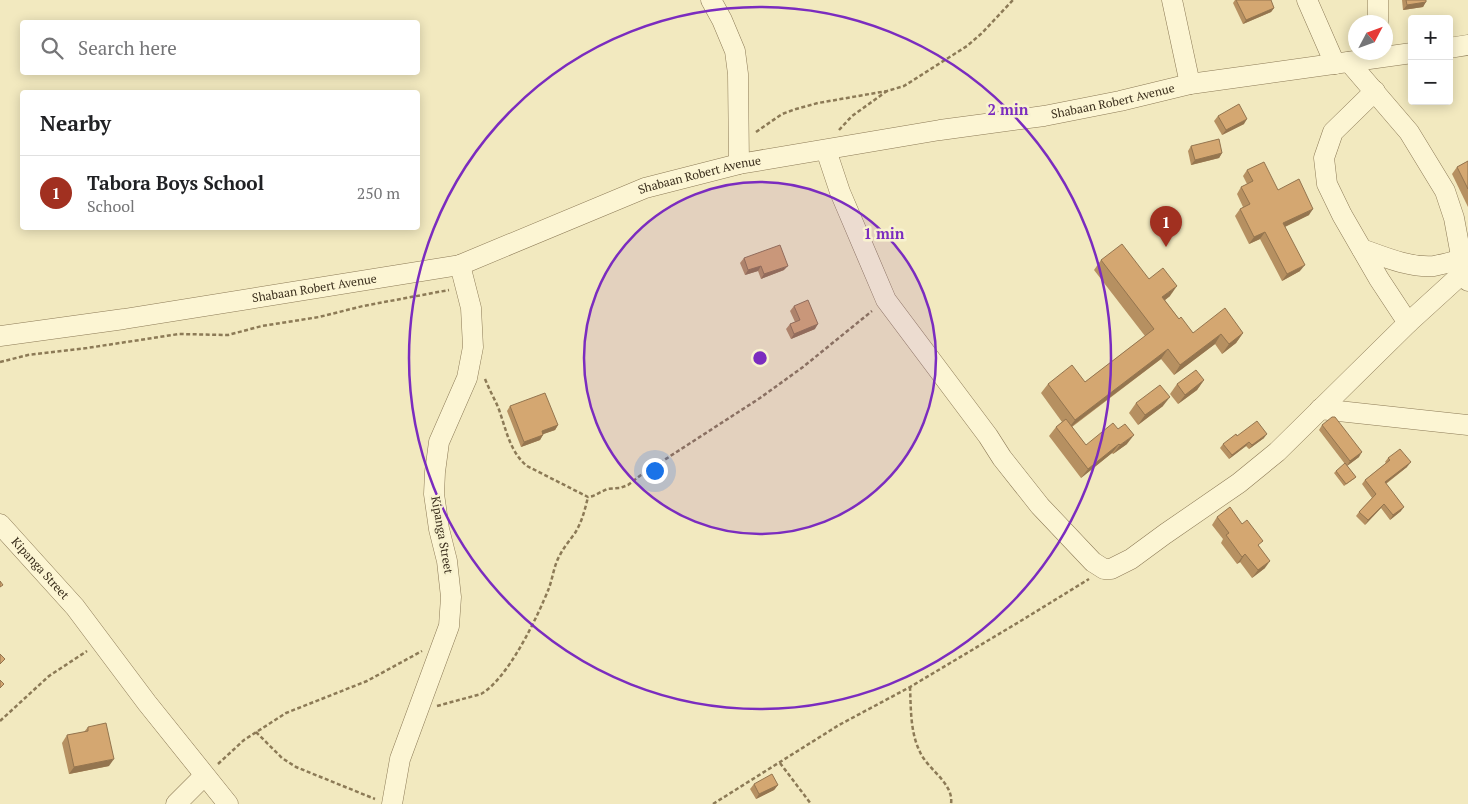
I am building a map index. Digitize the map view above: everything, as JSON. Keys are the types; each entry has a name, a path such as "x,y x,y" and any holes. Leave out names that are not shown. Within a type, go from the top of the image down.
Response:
{"street":[{"path":"710,0 722,20 735,51 738,74 739,155"},
{"path":"1172,0 1190,84"},
{"path":"1307,0 1342,63 1375,91 1409,132 1445,191 1454,218 1464,270"},
{"path":"1378,0 1378,15"},
{"path":"1453,47 1468,45"},
{"name":"Shabaan Robert Avenue","path":"1393,54 1408,53"},
{"name":"Shabaan Robert Avenue","path":"0,336 460,265 645,188 739,155 826,150 940,130 1044,116 1120,101 1190,84 1356,60"},
{"path":"1375,91 1333,132 1324,158 1327,184 1362,249 1408,323"},
{"path":"826,150 840,192 886,300 1029,493 1082,551 1093,562 1104,569 1115,567 1131,559 1239,483 1276,452 1464,270"},
{"path":"1362,249 1391,259 1418,265 1464,270"},
{"name":"Kipanga Street","path":"385,802 449,626 451,597 447,561 438,529 434,494 439,442 467,378 474,347 471,308 460,265"},
{"path":"1320,410 1468,425"},
{"name":"Kipanga Street","path":"0,524 75,607 204,776 228,804"},
{"path":"176,804 204,776"}],"path":[{"path":"739,155 782,114 818,103 887,91 909,83 967,46 1013,0"},
{"path":"826,150 848,120 887,91"},
{"path":"0,362 28,355 170,335 192,333 228,335 262,326 319,317 363,306 466,287"},
{"path":"484,374 512,448 520,460 527,466 588,496 593,496 607,489 628,486 641,475 767,393 803,367 886,300"},
{"path":"414,720 441,704 481,694 488,690 498,679 539,610 560,554 582,520 588,496"},
{"path":"713,804 839,725 1019,622 1104,569"},
{"path":"0,721 49,676 101,642"},
{"path":"204,776 230,752 256,732 286,714 367,681 425,650 442,644"},
{"path":"910,686 912,721 920,752 927,764 947,786 951,794 951,804"},
{"path":"256,732 282,758 296,767 385,802"},
{"path":"780,763 811,804"}],"building":[{"path":"1236,0 1271,0 1274,8 1246,20"},
{"path":"1406,0 1426,0 1426,2 1407,5"},
{"path":"1239,104 1247,119 1226,130 1218,116"},
{"path":"1219,139 1222,153 1195,160 1191,146"},
{"path":"1468,161 1468,189 1457,167"},
{"path":"1264,162 1278,190 1299,179 1313,209 1283,223 1305,265 1287,274 1265,232 1254,237 1240,209 1250,204 1241,187 1253,181 1247,170"},
{"path":"1122,244 1149,279 1163,268 1177,286 1162,297 1193,333 1225,308 1243,333 1229,344 1221,334 1180,365 1168,349 1075,420 1048,384 1072,365 1085,382 1154,329 1101,260"},
{"path":"780,245 788,266 764,274 761,266 748,270 744,258"},
{"path":"808,300 818,324 794,334 790,324 800,320 794,306"},
{"path":"1196,370 1204,380 1185,395 1177,384"},
{"path":"1160,385 1170,397 1145,415 1136,403"},
{"path":"545,393 558,425 542,431 543,435 524,442 510,406"},
{"path":"1332,417 1335,417 1362,452 1350,461 1322,425"},
{"path":"1066,419 1086,445 1113,423 1118,429 1125,424 1134,435 1119,444 1088,469 1056,427"},
{"path":"1257,421 1267,434 1252,445 1249,442 1232,455 1223,444"},
{"path":"1400,449 1411,462 1385,482 1404,507 1393,515 1384,504 1368,520 1359,512 1376,494 1365,480 1390,460 1388,458"},
{"path":"1345,463 1356,477 1346,484 1336,471"},
{"path":"1230,507 1242,524 1247,520 1263,541 1258,545 1270,561 1258,570 1245,554 1242,557 1226,535 1229,533 1217,517"},
{"path":"0,654 5,659 0,664"},
{"path":"0,680 4,684 0,688"},
{"path":"106,723 114,759 74,767 67,735 88,731 88,727"},
{"path":"772,774 778,785 759,794 754,784"}],"place":[{"name":"Tabora Boys School","path":"1166,247"}]}
